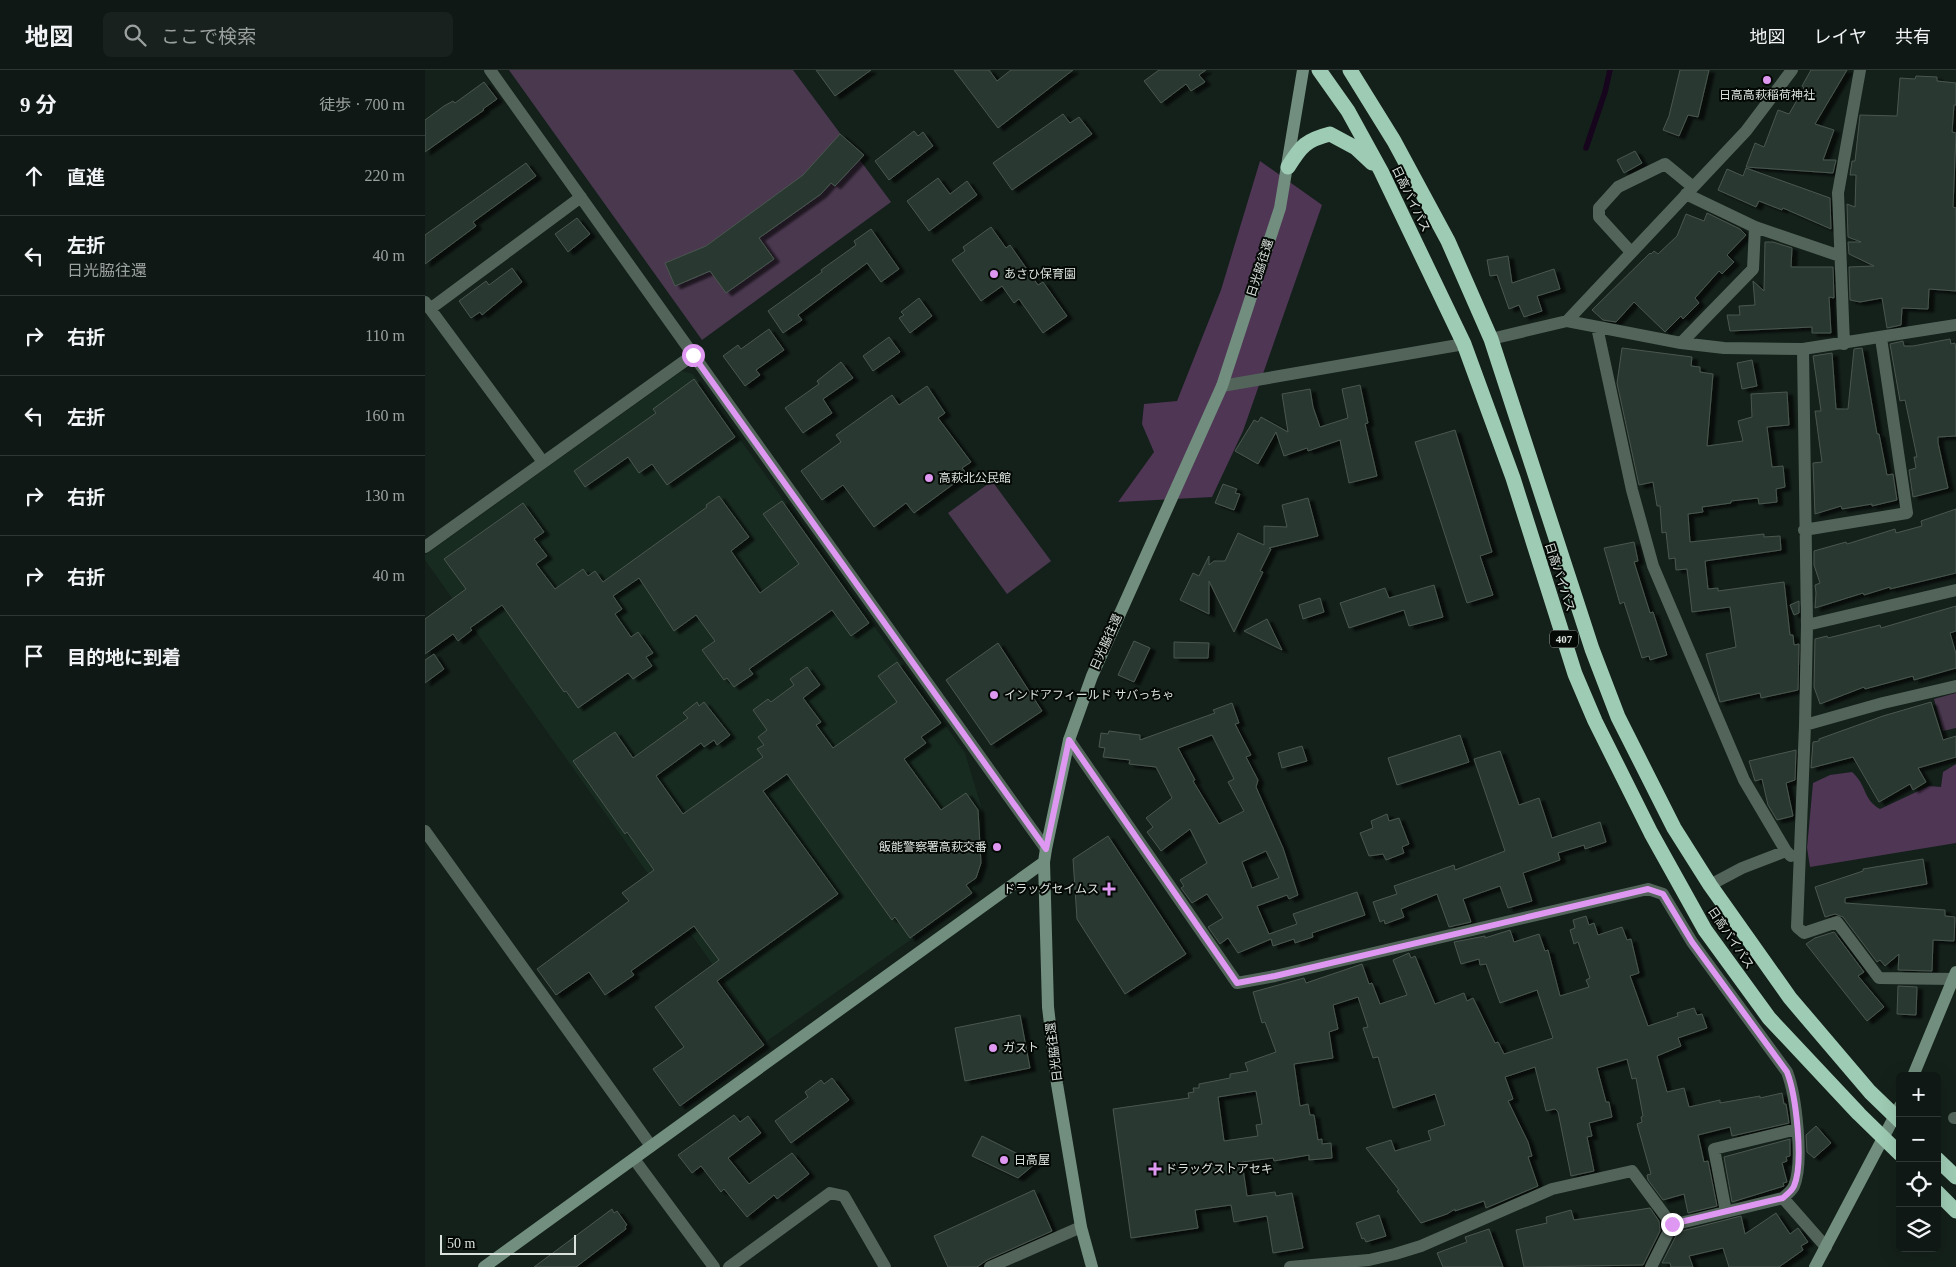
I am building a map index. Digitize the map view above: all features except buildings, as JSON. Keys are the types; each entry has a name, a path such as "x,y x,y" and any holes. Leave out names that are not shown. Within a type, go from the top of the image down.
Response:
{"highway":[{"name":"日高バイパス","path":"1319,70 1348,111 1381,171 1464,344 1513,478 1575,674 1595,721 1651,833 1705,930 1769,1018 1896,1150"},
{"name":"日高バイパス","path":"1350,70 1394,141 1448,241 1491,339 1592,649 1618,717 1674,828 1711,885 1790,998 1870,1092 1896,1112"},
{"path":"1288,167 1299,148 1312,138 1330,134 1356,148 1381,171"},
{"path":"1940,1162 1956,1177"},
{"path":"1941,1196 1956,1211"}],"street":[{"path":"490,70 1046,849"},
{"name":"日光脇往還","path":"1092,1267 1081,1227 1057,1084 1048,1007 1044,862 1046,849 1069,740 1091,676 1222,386 1280,208 1303,70"},
{"path":"1567,321 1746,131 1792,70"},
{"path":"1844,344 1838,193 1860,70"},
{"path":"1631,252 1599,217 1599,208 1618,187 1665,164 1690,190 1755,226 1840,256"},
{"path":"543,462 427,305 581,197"},
{"path":"1681,344 1753,269 1755,226"},
{"path":"1491,339 1567,321 1681,344 1724,348 1803,349 1956,325"},
{"path":"1597,327 1632,490 1653,566 1744,780 1786,851 1801,866"},
{"path":"1805,530 1907,513 1881,338"},
{"path":"1222,386 1464,344"},
{"path":"1803,349 1807,625 1801,866 1797,927 1804,933 1837,922 1879,978 1955,976 1915,1072"},
{"path":"425,547 693,355"},
{"path":"1807,625 1956,590"},
{"path":"1805,725 1883,703 1956,686"},
{"path":"1069,740 1237,983 1275,976 1648,889 1663,894 1692,942 1787,1072 1792,1086 1797,1128 1797,1173 1793,1188 1783,1198 1672,1224"},
{"path":"425,831 651,1146"},
{"path":"1711,885 1741,868 1786,851"},
{"path":"484,1267 1044,862"},
{"path":"1815,1267 1882,1137 1896,1117"},
{"path":"1725,1212 1714,1149 1797,1128"},
{"path":"634,1159 714,1267"},
{"path":"1290,1267 1369,1260 1395,1254 1421,1246 1552,1189 1632,1171 1672,1224"},
{"path":"729,1267 830,1193 844,1196 885,1267"},
{"path":"1783,1198 1826,1247"},
{"path":"1651,1267 1672,1224"},
{"path":"990,1267 1081,1227"}],"shaded area":[{"path":"509,70 793,70 891,202 702,340"},
{"path":"1260,161 1322,205 1243,431 1212,497 1118,502 1154,452 1142,424 1144,404 1177,401 1221,290"},
{"path":"682,371 693,374 965,753 982,809 981,862 973,896 767,1041 425,560 425,555"},
{"path":"992,481 1051,561 1007,594 948,513"},
{"path":"1956,693 1956,728 1943,731 1934,699"},
{"path":"1956,764 1956,843 1810,867 1807,848 1813,783 1830,775 1852,772 1871,801 1880,809 1929,786 1941,787 1943,772"}],"waterway":[{"path":"1586,148 1605,92 1610,70"}],"place":[{"name":"日高高萩稲荷神社","path":"1767,80"},
{"name":"あさひ保育園","path":"994,274"},
{"name":"高萩北公民館","path":"929,478"},
{"name":"インドアフィールド サバっちゃ","path":"994,695"},
{"name":"飯能警察署高萩交番","path":"997,847"},
{"name":"ドラッグセイムス","path":"1109,889"},
{"name":"ガスト","path":"993,1048"},
{"name":"日高屋","path":"1004,1160"},
{"name":"ドラッグストアセキ","path":"1155,1169"}],"route":[{"path":"693,355 1046,849 1069,740 1237,983 1275,976 1648,889 1663,894 1692,942 1787,1072 1792,1086 1797,1128 1797,1173 1793,1188 1783,1198 1672,1224"}]}
